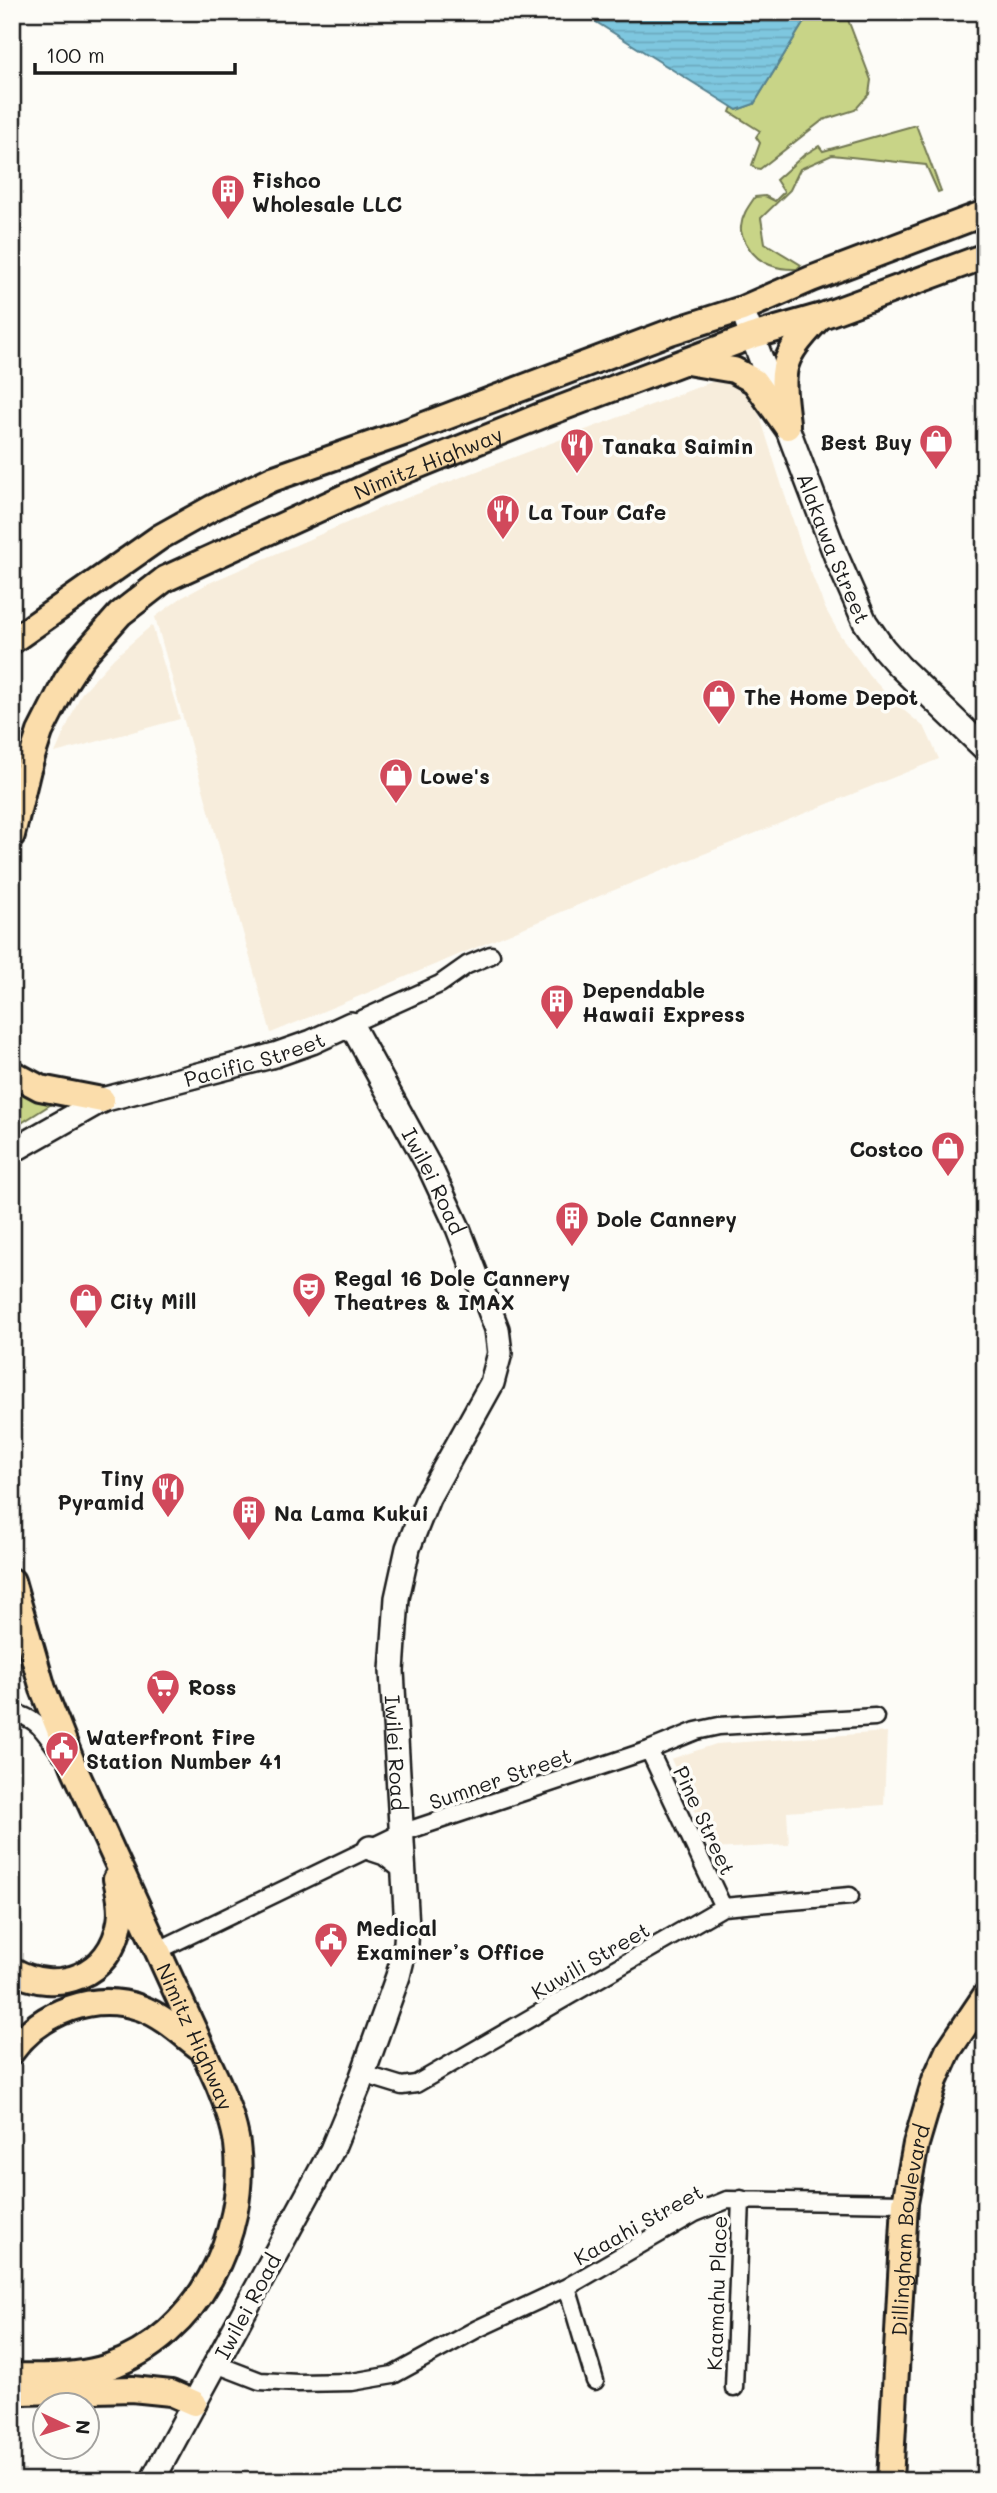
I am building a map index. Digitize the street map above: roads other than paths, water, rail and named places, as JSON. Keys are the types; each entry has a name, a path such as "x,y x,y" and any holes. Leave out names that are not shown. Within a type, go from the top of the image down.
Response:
{"main road":[{"name":"Nimitz Highway","path":"12,641 160,537 272,479 406,432 670,332 742,309 811,279 985,213"},
{"name":"Nimitz Highway","path":"12,835 45,719 60,691 81,658 120,614 159,584 382,480 543,415 752,336 822,316 985,256"},
{"path":"787,427 782,380 784,365 795,344 822,316"},
{"path":"686,362 734,370 754,381 787,427"},
{"path":"12,1073 40,1088 102,1100"},
{"name":"Nimitz Highway","path":"12,1581 43,1689 75,1770 159,1950 233,2122 238,2163 232,2224 209,2281 172,2327 141,2351 106,2368 40,2376 12,2376"},
{"path":"12,1970 28,1979 43,1982 62,1981 83,1975 102,1961 115,1941 121,1921 112,1852"},
{"path":"43,1982 44,2019"},
{"name":"Dillingham Boulevard","path":"890,2481 905,2203 916,2144 935,2080 948,2051 985,1996"},
{"path":"12,2051 44,2019 91,2003 128,2004 155,2014 203,2050"},
{"path":"12,2392 132,2389 171,2393 194,2403"}],"street":[{"name":"Alakawa Street","path":"742,309 836,556 865,622 899,666 985,749"},
{"name":"Pacific Street","path":"12,1151 102,1100 275,1055 312,1042 440,984 467,965 491,955"},
{"name":"Iwilei Road","path":"152,2481 331,2150 363,2074 403,1960 407,1927 392,1671 394,1622 401,1574 428,1498 492,1384 498,1363 499,1340 493,1317 447,1202 351,1024"},
{"path":"12,1712 35,1720 44,1728 52,1743 75,1770"},
{"name":"Sumner Street","path":"159,1950 401,1833 649,1750 696,1731 712,1727 875,1717"},
{"name":"Pine Street","path":"649,1750 723,1907"},
{"path":"370,1849 385,1853 404,1867"},
{"name":"Kuwili Street","path":"363,2074 402,2087 416,2084 723,1907 850,1896"},
{"name":"Kaamahu Place","path":"734,2388 741,2199"},
{"name":"Kaaahi Street","path":"216,2364 260,2381 298,2383 376,2379 393,2375 489,2323 567,2287 695,2213 727,2200 905,2203"},
{"path":"567,2287 595,2381"}],"water":[{"path":"580,12 810,12 754,104 737,110"}],"place":[{"name":"Fishco Wholesale LLC","path":"228,221"},
{"name":"Best Buy","path":"936,471"},
{"name":"Tanaka Saimin","path":"577,475"},
{"name":"La Tour Cafe","path":"503,541"},
{"name":"The Home Depot","path":"719,726"},
{"name":"Lowe's","path":"396,805"},
{"name":"Dependable Hawaii Express","path":"557,1031"},
{"name":"Costco","path":"948,1178"},
{"name":"Dole Cannery","path":"572,1248"},
{"name":"Regal 16 Dole Cannery Theatres & IMAX","path":"309,1319"},
{"name":"City Mill","path":"86,1330"},
{"name":"Tiny Pyramid","path":"168,1519"},
{"name":"Na Lama Kukui","path":"249,1542"},
{"name":"Ross","path":"163,1716"},
{"name":"Waterfront Fire Station Number 41","path":"62,1778"},
{"name":"Medical Examiner’s Office","path":"331,1969"}]}
